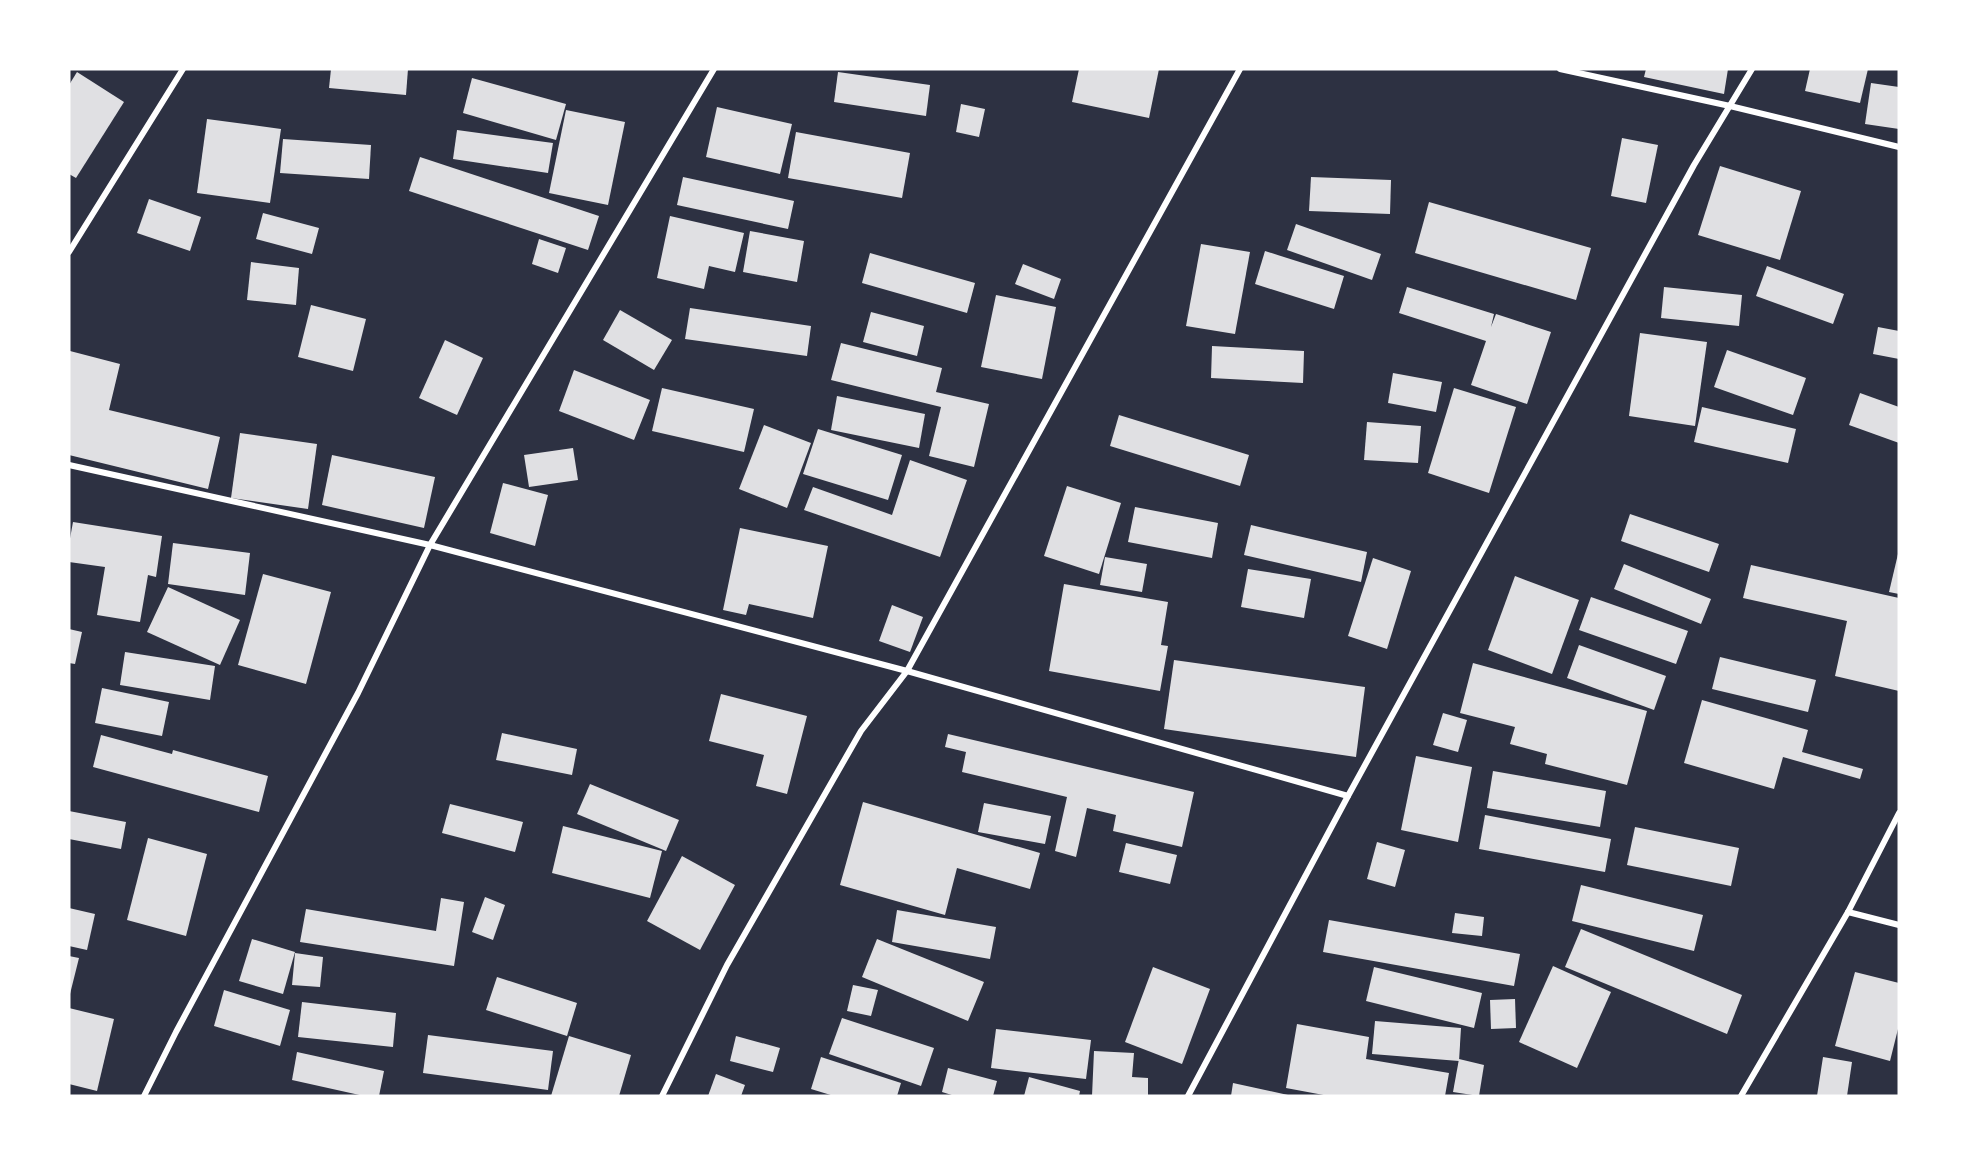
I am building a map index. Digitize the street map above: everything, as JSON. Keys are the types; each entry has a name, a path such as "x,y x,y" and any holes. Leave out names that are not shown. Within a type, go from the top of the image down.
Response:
{"street":[{"path":"69,252 183,69"},
{"path":"144,1096 358,693 430,545 714,69"},
{"path":"662,1096 727,965 861,731 907,671 1240,69"},
{"path":"1560,69 1730,106 1899,147"},
{"path":"1188,1096 1348,796 1694,165 1752,69"},
{"path":"69,465 430,545 907,671 1348,796"},
{"path":"1741,1096 1848,912 1899,813"},
{"path":"1848,912 1899,925"}],"building":[{"path":"331,69 408,69 406,95 329,88"},
{"path":"1079,69 1159,69 1149,118 1072,102"},
{"path":"1646,69 1728,69 1724,94 1644,77"},
{"path":"1810,69 1868,69 1860,103 1805,91"},
{"path":"77,72 124,102 76,178 69,174 69,85"},
{"path":"838,72 930,85 926,116 834,102"},
{"path":"472,78 566,104 556,140 463,113"},
{"path":"1871,83 1899,87 1899,129 1865,124"},
{"path":"961,104 985,109 979,137 956,132"},
{"path":"717,107 792,124 780,174 706,157"},
{"path":"566,110 625,122 608,205 549,193"},
{"path":"207,119 281,129 270,203 197,193"},
{"path":"457,130 553,143 548,173 453,159"},
{"path":"796,132 910,153 902,198 788,178"},
{"path":"1622,138 1658,145 1646,203 1611,196"},
{"path":"283,139 371,145 369,179 280,173"},
{"path":"420,157 599,216 588,250 409,191"},
{"path":"1720,166 1801,191 1780,260 1698,235"},
{"path":"683,177 794,201 788,229 677,205"},
{"path":"1311,177 1391,180 1390,214 1309,211"},
{"path":"149,199 201,217 190,251 137,233"},
{"path":"1429,202 1591,248 1576,300 1415,253"},
{"path":"263,213 319,228 312,254 256,239"},
{"path":"670,216 744,233 735,272 709,266 704,289 657,278"},
{"path":"1296,224 1381,254 1372,280 1287,250"},
{"path":"750,231 804,241 797,282 743,272"},
{"path":"539,239 566,248 558,273 532,264"},
{"path":"1201,244 1250,252 1235,334 1186,326"},
{"path":"1265,251 1344,276 1334,309 1255,284"},
{"path":"870,253 975,283 967,313 862,283"},
{"path":"251,262 299,268 296,305 247,300"},
{"path":"1023,264 1061,279 1054,299 1015,284"},
{"path":"1767,266 1844,294 1833,324 1756,296"},
{"path":"1407,287 1494,314 1491,327 1496,314 1551,332 1527,404 1471,385 1486,341 1399,313"},
{"path":"1664,287 1742,295 1739,326 1661,318"},
{"path":"996,295 1056,307 1042,379 981,367"},
{"path":"311,305 366,319 353,371 298,357"},
{"path":"690,308 811,326 807,356 685,339"},
{"path":"620,310 672,340 654,370 603,340"},
{"path":"871,312 924,326 917,356 863,342"},
{"path":"1878,327 1899,331 1899,359 1873,354"},
{"path":"1640,333 1707,342 1695,426 1629,416"},
{"path":"445,340 483,358 457,415 419,398"},
{"path":"841,343 942,368 936,392 989,404 974,467 929,456 941,407 831,380"},
{"path":"1212,346 1304,351 1303,383 1211,378"},
{"path":"1727,350 1806,378 1793,415 1714,387"},
{"path":"70,351 120,364 109,410 220,437 208,489 69,455"},
{"path":"574,370 650,400 634,440 559,411"},
{"path":"1393,373 1442,382 1436,412 1388,403"},
{"path":"662,388 754,409 744,452 652,431"},
{"path":"1454,388 1516,407 1489,493 1428,473"},
{"path":"1860,393 1899,407 1899,443 1849,425"},
{"path":"837,396 925,414 919,448 831,430"},
{"path":"1702,407 1796,429 1788,463 1694,442"},
{"path":"1119,415 1249,455 1240,486 1110,446"},
{"path":"1367,422 1421,426 1418,463 1364,460"},
{"path":"764,425 811,443 787,508 739,489"},
{"path":"818,429 902,455 888,500 803,474"},
{"path":"240,433 317,444 308,509 231,498"},
{"path":"573,448 578,480 529,487 524,455"},
{"path":"332,455 435,477 424,528 322,505"},
{"path":"910,460 967,480 940,557 804,510 813,487 892,515"},
{"path":"503,483 548,495 535,546 490,533"},
{"path":"1067,486 1121,503 1099,574 1044,556"},
{"path":"1135,507 1218,523 1212,558 1128,542"},
{"path":"1630,514 1719,544 1709,572 1621,541"},
{"path":"73,522 162,536 156,577 148,575 140,622 97,615 105,567 69,562"},
{"path":"1251,525 1367,552 1361,582 1244,555"},
{"path":"740,528 828,546 813,618 749,604 746,615 723,610"},
{"path":"173,543 250,553 245,595 168,584"},
{"path":"1899,554 1899,594 1889,592"},
{"path":"1105,557 1147,564 1142,592 1100,585"},
{"path":"1373,558 1411,571 1387,649 1348,636"},
{"path":"1624,564 1711,599 1701,624 1614,589"},
{"path":"1751,565 1899,598 1899,691 1835,676 1847,621 1743,598"},
{"path":"1248,569 1311,579 1304,618 1241,607"},
{"path":"263,574 331,592 306,684 238,665"},
{"path":"1515,576 1579,600 1552,674 1488,650"},
{"path":"1064,584 1168,602 1161,645 1168,646 1160,691 1049,671"},
{"path":"168,587 240,620 220,665 147,632"},
{"path":"1591,597 1688,631 1676,664 1579,630"},
{"path":"892,605 923,617 910,652 879,641"},
{"path":"69,629 82,632 75,664 69,663"},
{"path":"1579,645 1666,676 1654,710 1567,678"},
{"path":"125,652 215,666 210,700 120,685"},
{"path":"1720,657 1816,680 1808,712 1712,689"},
{"path":"1174,660 1365,687 1356,757 1164,729"},
{"path":"1473,663 1647,711 1627,785 1545,764 1547,754 1510,744 1515,727 1460,713"},
{"path":"102,688 169,702 162,736 95,723"},
{"path":"721,694 807,716 787,794 756,786 764,755 709,741"},
{"path":"1702,700 1808,730 1802,752 1863,769 1860,779 1783,757 1774,789 1684,763"},
{"path":"1443,713 1467,720 1458,752 1433,745"},
{"path":"502,733 577,749 572,775 496,760"},
{"path":"948,734 1194,792 1182,847 1113,831 1116,815 1087,808 1076,857 1055,851 1067,797 962,772 966,752 945,747"},
{"path":"101,735 172,754 173,750 268,776 259,812 93,767"},
{"path":"1416,756 1472,767 1458,842 1401,830"},
{"path":"1493,771 1606,791 1600,827 1487,808"},
{"path":"590,784 679,820 666,851 577,814"},
{"path":"863,802 1040,853 1030,889 957,868 945,915 840,885"},
{"path":"984,803 1051,816 1045,844 978,832"},
{"path":"450,804 523,822 515,852 442,833"},
{"path":"69,811 126,822 121,849 69,839"},
{"path":"1485,815 1611,839 1605,872 1479,849"},
{"path":"563,826 662,851 650,898 552,873"},
{"path":"1635,827 1739,848 1731,886 1627,865"},
{"path":"148,838 207,854 186,936 127,920"},
{"path":"1377,842 1405,850 1395,887 1367,879"},
{"path":"1126,843 1177,855 1170,884 1119,872"},
{"path":"682,856 735,885 700,950 647,921"},
{"path":"1581,885 1703,915 1694,951 1572,921"},
{"path":"485,897 505,905 493,940 472,932"},
{"path":"441,898 464,902 454,966 300,942 306,909 436,931"},
{"path":"69,908 95,914 87,950 69,946"},
{"path":"897,910 996,927 990,959 892,942"},
{"path":"1455,913 1484,917 1482,936 1452,933"},
{"path":"1329,920 1520,954 1514,986 1323,952"},
{"path":"1581,929 1742,995 1727,1034 1565,967"},
{"path":"252,939 295,952 283,994 239,981"},
{"path":"877,939 984,982 968,1021 862,977"},
{"path":"295,953 323,957 320,987 292,985"},
{"path":"69,956 79,958 70,994 69,994"},
{"path":"1553,966 1611,992 1577,1068 1519,1042"},
{"path":"1153,967 1210,989 1182,1064 1125,1042"},
{"path":"1374,967 1482,993 1474,1028 1366,1001"},
{"path":"1855,972 1899,983 1899,1025 1890,1061 1835,1046"},
{"path":"497,977 577,1003 567,1036 486,1010"},
{"path":"853,985 878,990 871,1016 847,1011"},
{"path":"224,990 290,1010 280,1046 214,1026"},
{"path":"1515,999 1516,1028 1491,1029 1490,1000"},
{"path":"302,1002 396,1013 393,1047 298,1037"},
{"path":"69,1008 114,1019 97,1091 69,1084"},
{"path":"842,1018 934,1048 921,1086 829,1054"},
{"path":"1375,1021 1461,1028 1459,1061 1372,1054"},
{"path":"1297,1024 1369,1037 1366,1059 1449,1073 1445,1096 1329,1096 1286,1088"},
{"path":"996,1029 1091,1040 1086,1079 991,1068"},
{"path":"428,1035 553,1051 548,1090 423,1073"},
{"path":"569,1036 631,1055 619,1096 551,1096"},
{"path":"736,1036 780,1048 773,1072 730,1061"},
{"path":"1094,1051 1134,1053 1132,1077 1148,1078 1148,1096 1092,1096"},
{"path":"297,1052 384,1071 379,1096 364,1096 292,1080"},
{"path":"821,1057 901,1083 897,1096 834,1096 811,1089"},
{"path":"1823,1057 1852,1062 1847,1096 1817,1096"},
{"path":"1459,1059 1484,1065 1479,1096 1453,1092"},
{"path":"948,1068 997,1081 993,1096 955,1096 942,1092"},
{"path":"716,1074 745,1085 741,1096 708,1096"},
{"path":"1029,1077 1080,1091 1079,1096 1024,1096"},
{"path":"1233,1083 1288,1095 1288,1096 1231,1096"}]}
